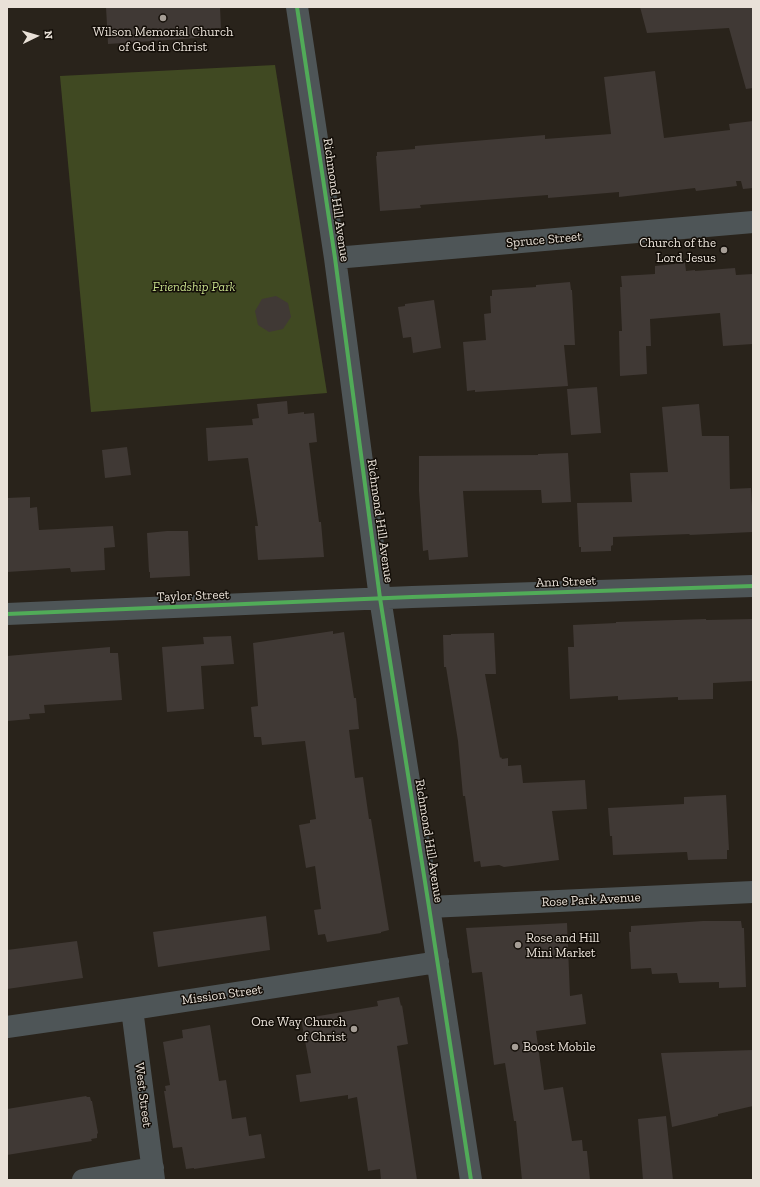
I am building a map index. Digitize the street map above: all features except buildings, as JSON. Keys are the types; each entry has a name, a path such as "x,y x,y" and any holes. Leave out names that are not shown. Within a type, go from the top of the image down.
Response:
{"street":[{"name":"Richmond Hill Avenue","path":"297,7 335,258 380,598 471,1180"},
{"name":"Spruce Street","path":"335,258 753,222"},
{"name":"Ann Street","path":"380,598 753,586"},
{"name":"Taylor Street","path":"7,614 380,598"},
{"name":"Rose Park Avenue","path":"429,907 753,892"},
{"name":"Mission Street","path":"7,1027 438,962"},
{"name":"West Street","path":"132,1009 153,1174"},
{"path":"83,1180 153,1174"}],"green space":[{"name":"Friendship Park","path":"275,65 327,393 91,412 60,76"}],"cycle path":[{"path":"297,7 335,258 380,598 471,1180"},
{"path":"7,614 412,597 753,586"}],"place":[{"name":"Wilson Memorial Church of God in Christ","path":"163,18"},
{"name":"Church of the Lord Jesus","path":"724,250"},
{"name":"Rose and Hill Mini Market","path":"518,945"},
{"name":"One Way Church of Christ","path":"354,1029"},
{"name":"Boost Mobile","path":"515,1047"}]}
